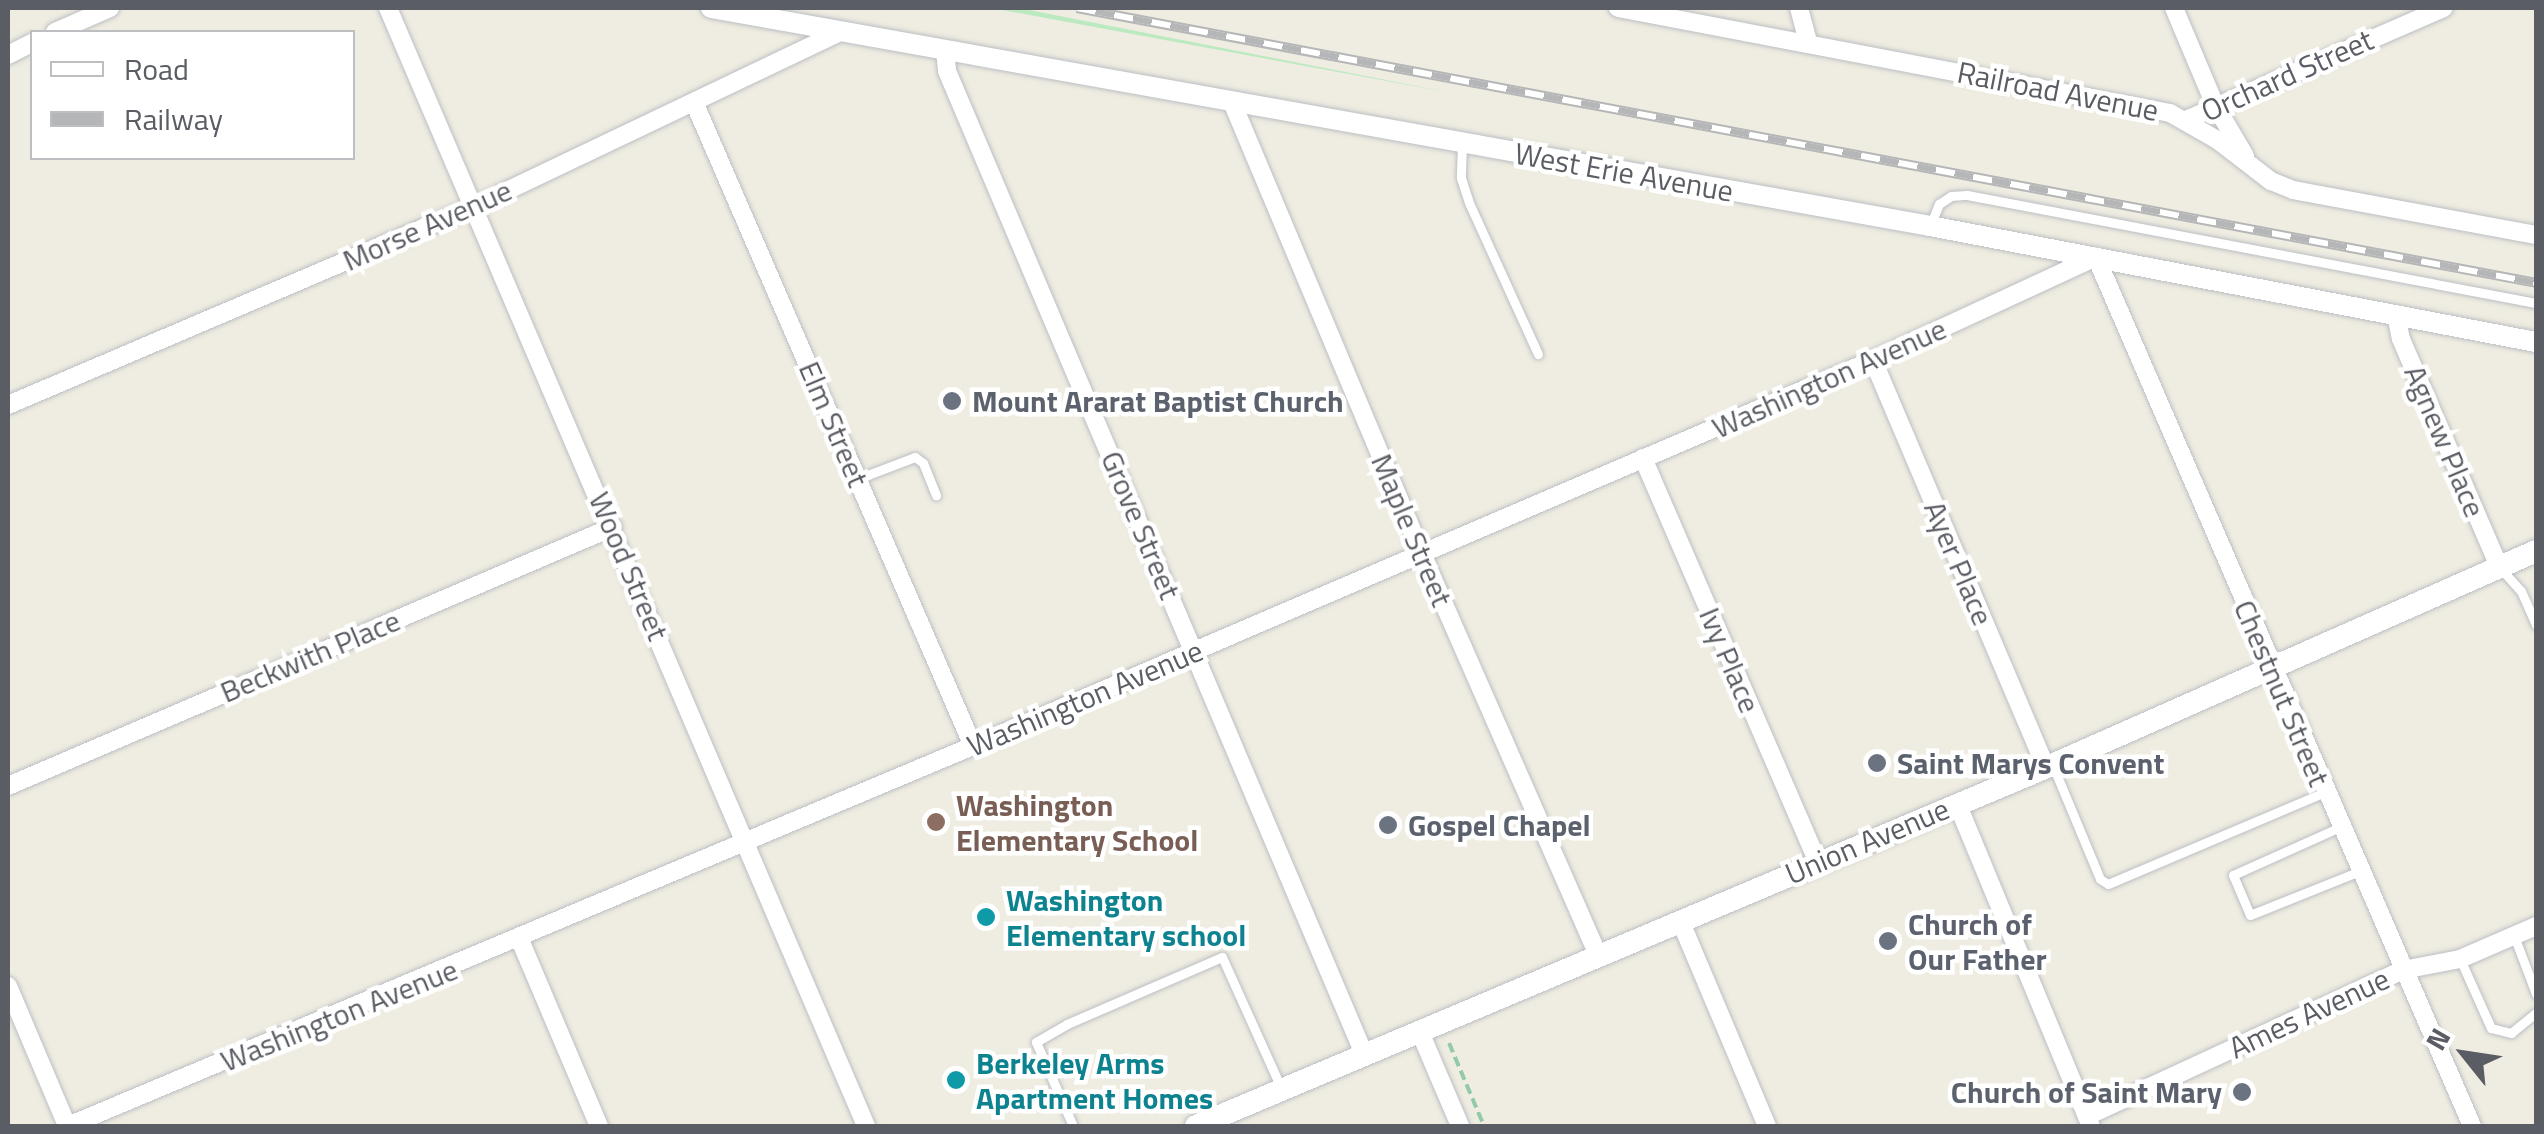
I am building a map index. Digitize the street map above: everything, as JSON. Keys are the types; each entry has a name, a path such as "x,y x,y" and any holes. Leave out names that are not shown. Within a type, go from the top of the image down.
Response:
{"main road":[{"name":"Union Avenue","path":"1196,1126 2049,766 2536,551"}],"street":[{"path":"60,30 110,8"},
{"name":"Wood Street","path":"388,8 866,1126"},
{"name":"West Erie Avenue","path":"711,8 1930,226 2536,342"},
{"name":"Railroad Avenue","path":"1618,8 1808,41 2170,113 2186,120 2252,169 2293,190 2536,235"},
{"path":"1799,8 1808,41"},
{"path":"2174,8 2215,105 2252,169"},
{"name":"Orchard Street","path":"2186,120 2444,8"},
{"name":"Morse Avenue","path":"8,405 475,206 840,32"},
{"name":"Grove Street","path":"945,51 947,71 1364,1054"},
{"name":"Elm Street","path":"694,102 973,746"},
{"name":"Maple Street","path":"1232,102 1422,554 1598,955"},
{"name":"Washington Avenue","path":"68,1126 748,843 1872,360 2096,257"},
{"name":"Chestnut Street","path":"2096,257 2472,1126"},
{"name":"Agnew Place","path":"2396,314 2401,339 2499,567"},
{"name":"Ayer Place","path":"1872,360 2049,766"},
{"name":"Ivy Place","path":"1643,458 1817,861"},
{"name":"Beckwith Place","path":"8,786 613,527"},
{"path":"1957,803 2089,1121"},
{"path":"1680,920 1767,1126"},
{"name":"Ames Avenue","path":"2089,1121 2403,970 2460,959 2536,926"},
{"path":"520,940 599,1126"},
{"path":"8,986 68,1126"},
{"path":"1430,1027 1460,1126"}],"lane":[{"path":"1462,144 1461,178 1470,206 1538,354"},
{"path":"1930,226 1939,204 1951,196 1967,195 2536,303"},
{"path":"858,479 915,457 923,463 936,496"},
{"path":"2499,567 2521,591 2536,625"},
{"path":"2049,766 2100,880 2108,884 2325,792"},
{"path":"2340,827 2232,875 2250,915 2360,871"},
{"path":"2514,936 2536,994"},
{"path":"1072,1126 1036,1042 1067,1024 1222,957 1282,1090"},
{"path":"2460,959 2491,1028 2510,1033 2536,1013"}],"path":[{"path":"1430,1027 1484,1126"}],"green space":[{"path":"991,8 1019,8 1452,93"}],"railway":[{"path":"1077,8 2536,283"}],"place":[{"name":"Mount Ararat Baptist Church","path":"952,401"},
{"name":"Saint Marys Convent","path":"1877,763"},
{"name":"Washington Elementary School","path":"936,822"},
{"name":"Gospel Chapel","path":"1388,825"},
{"name":"Washington Elementary school","path":"986,917"},
{"name":"Church of Our Father","path":"1888,941"},
{"name":"Berkeley Arms Apartment Homes","path":"956,1080"},
{"name":"Church of Saint Mary","path":"2242,1092"}]}
